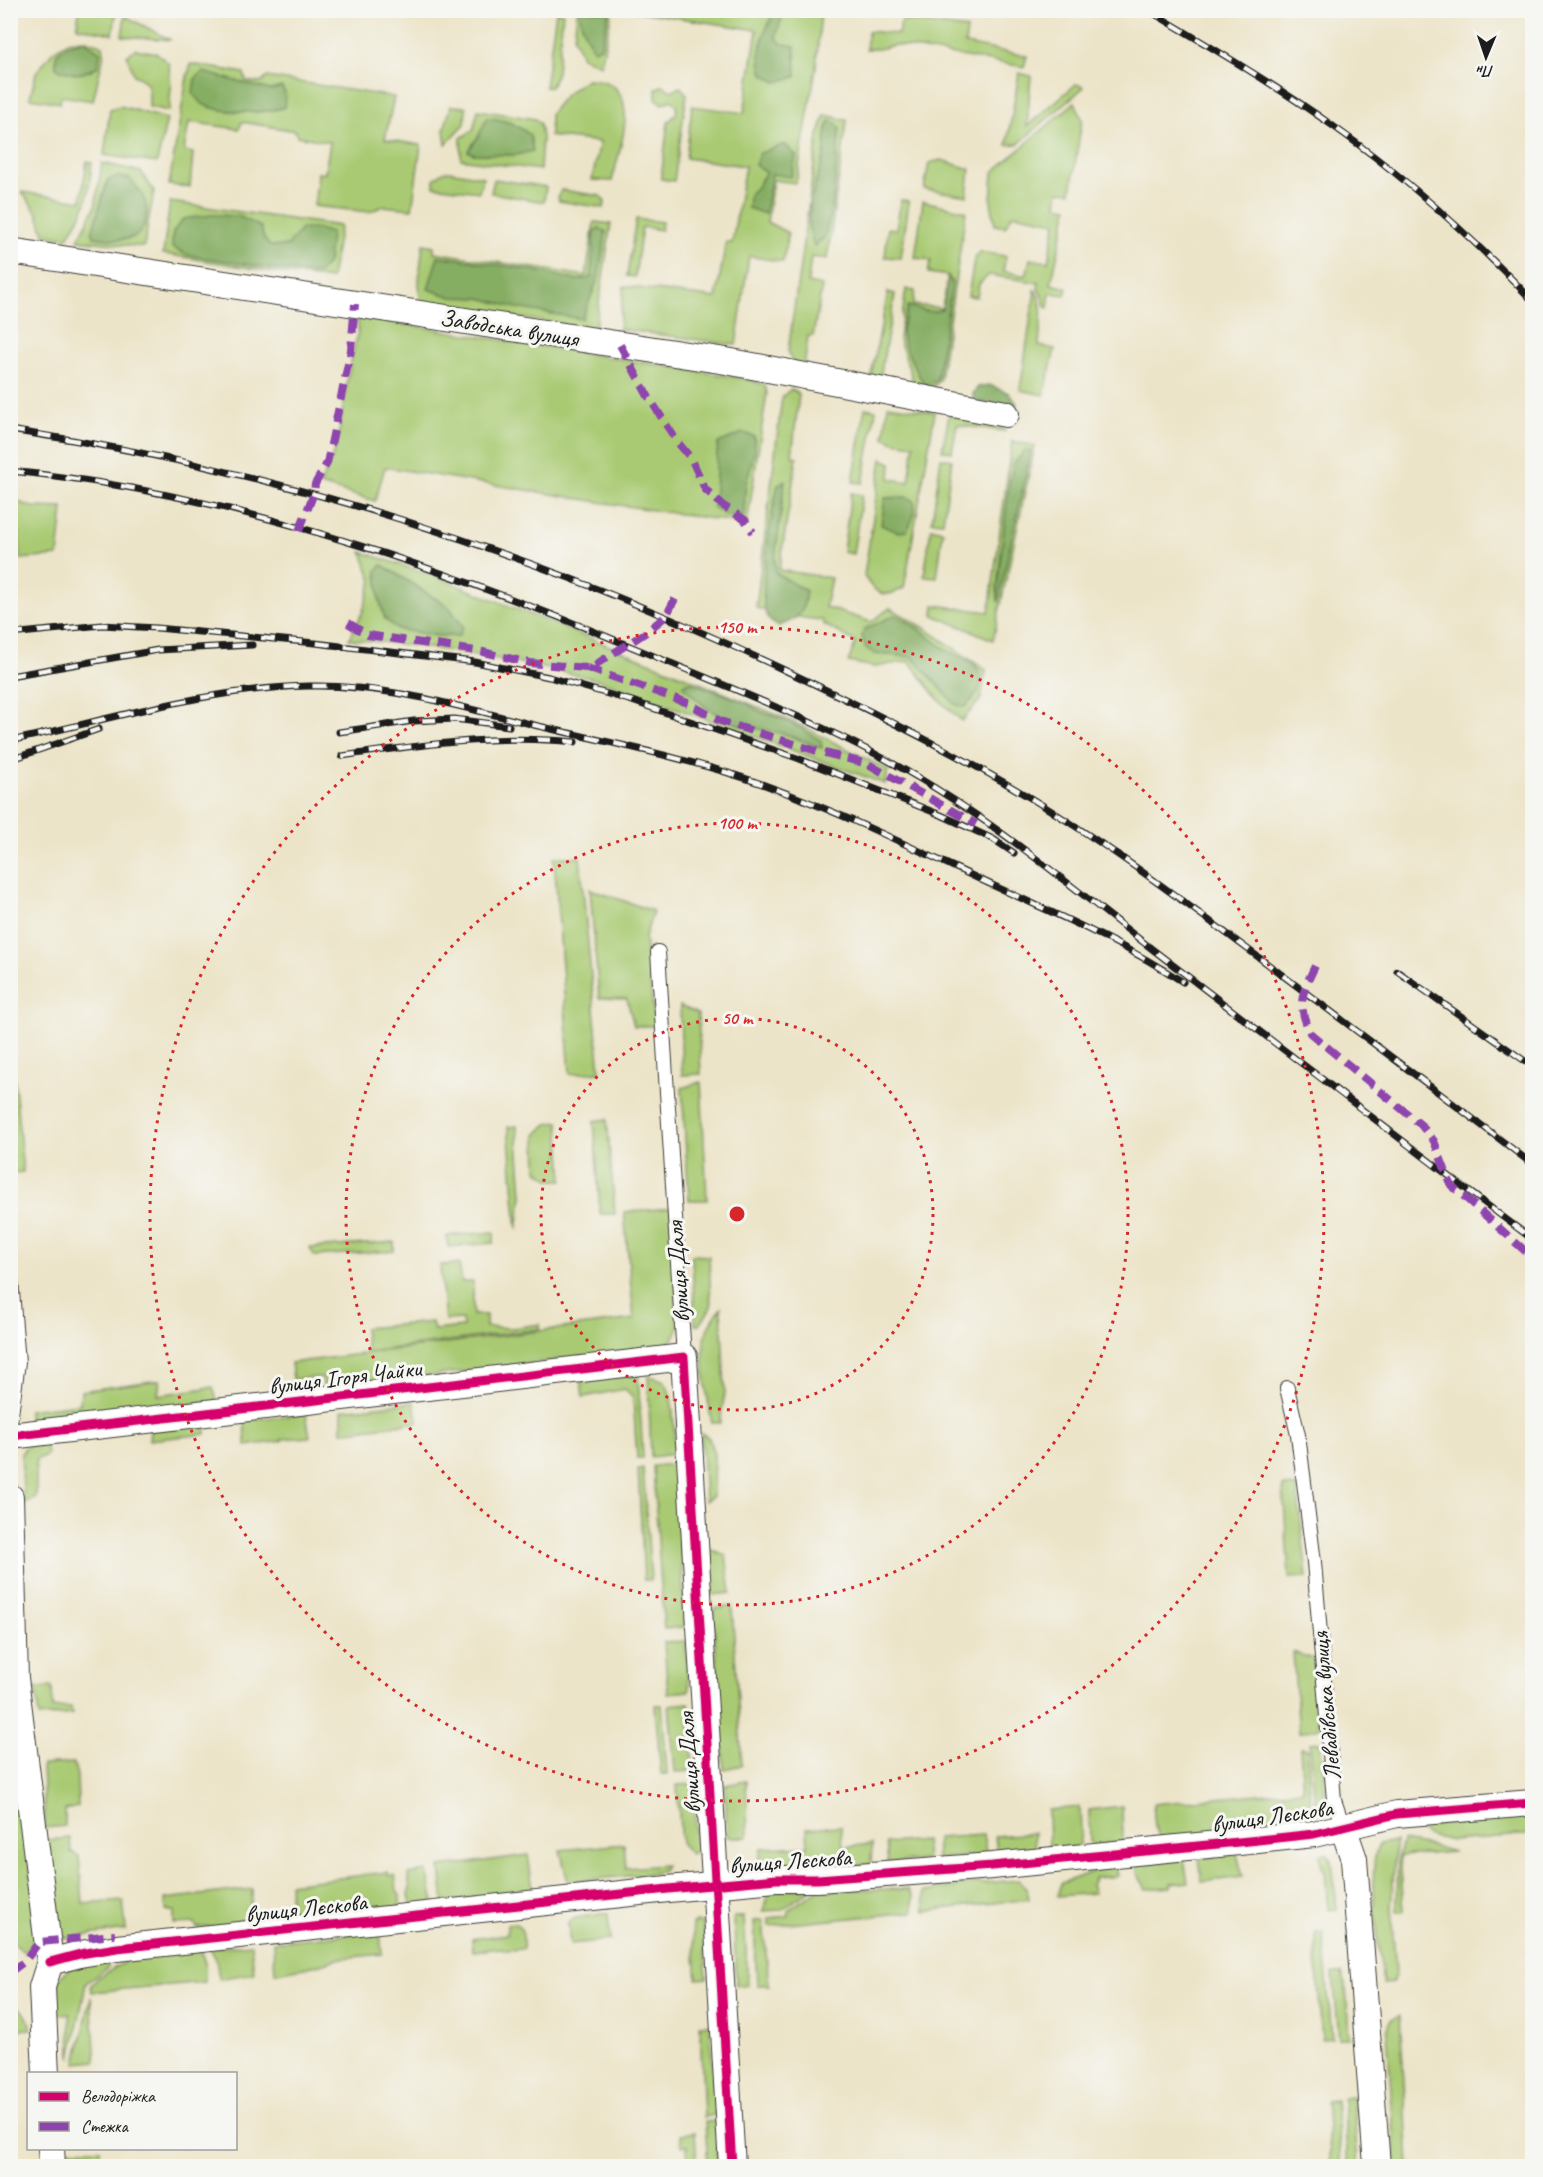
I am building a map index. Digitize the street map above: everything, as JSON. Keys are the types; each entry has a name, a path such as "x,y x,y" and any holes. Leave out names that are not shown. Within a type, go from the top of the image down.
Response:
{"street":[{"name":"Заводська вулиця","path":"10,251 735,363 1006,414"},
{"name":"вулиця Ігоря Чайки","path":"10,1436 684,1357"},
{"name":"вулиця Даля","path":"684,1357 732,2166"},
{"path":"10,1497 15,1678 50,1962 42,1987 46,2072"},
{"name":"вулиця Лєскова","path":"50,1962 117,1948 715,1885 1005,1865 1249,1841 1314,1834 1397,1814 1533,1803"},
{"name":"Левадівська вулиця","path":"1343,1827 1354,1858 1377,2166"},
{"path":"51,2150 52,2166"}],"lane":[{"name":"вулиця Даля","path":"658,952 684,1357"},
{"path":"10,1268 18,1362 10,1422"},
{"name":"Левадівська вулиця","path":"1287,1388 1298,1435 1314,1562 1334,1800 1343,1827"}],"green space":[{"path":"79,11 108,11 116,14 113,34 77,27"},
{"path":"577,11 612,11 601,65 582,57 574,38"},
{"path":"580,11 609,11 601,47 594,50 591,45 582,27"},
{"path":"634,11 821,11 816,68 796,183 773,180 767,222 788,233 783,262 749,256 736,345 619,329 624,286 716,298 726,242 732,243 745,166 686,158 692,106 744,113 757,30"},
{"path":"774,11 784,11 776,37 782,44 795,46 796,77 776,82 763,74 760,57 764,35"},
{"path":"556,12 563,13 557,72 551,87 545,87"},
{"path":"125,16 171,40 122,36"},
{"path":"902,20 967,29 965,44 1027,56 1024,67 896,45 866,49 868,31 898,34"},
{"path":"86,40 103,46 104,53 93,101 61,96 60,103 30,98 36,73 53,51 70,41"},
{"path":"85,41 100,52 98,66 77,74 56,68 56,55 59,52 72,43"},
{"path":"135,49 157,53 169,64 171,87 169,111 149,107 147,84 134,75 127,56"},
{"path":"191,64 244,73 246,81 261,83 267,77 394,97 385,139 421,145 412,209 383,206 369,212 314,206 318,173 325,173 330,142 297,136 296,131 242,122 239,129 189,122 184,151 193,153 190,187 169,185"},
{"path":"203,72 270,90 282,87 285,93 285,107 244,112 221,110 203,104 193,94 195,79"},
{"path":"1019,73 1031,76 1027,126 1076,84 1084,87 1018,144 1007,145"},
{"path":"587,79 606,82 617,90 623,102 625,117 623,133 612,181 592,180 600,142 550,136 550,114 566,94"},
{"path":"663,85 671,91 680,87 687,94 674,181 661,179 668,122 676,114 677,105 671,100 662,104 656,98 656,89"},
{"path":"1075,102 1082,119 1071,192 1059,191 1057,205 1068,207 1051,284 1067,288 1065,295 1050,293 1048,308 1045,307 1038,289 1039,283 989,275 979,284 977,297 968,296 974,260 980,252 1006,256 1003,271 1026,276 1030,259 1048,262 1056,222 1013,214 1005,227 995,225 991,201 993,172"},
{"path":"120,106 167,119 157,163 104,155 110,109"},
{"path":"451,106 466,107 465,124 446,144 444,130"},
{"path":"478,110 535,119 540,124 542,138 540,170 461,159 461,138 473,130"},
{"path":"825,115 847,120 827,259 811,257 808,283 822,286 813,336 808,336 804,368 792,361 788,352 818,136"},
{"path":"487,118 505,121 525,131 530,135 533,151 515,155 474,154 468,151"},
{"path":"831,120 840,127 833,201 825,237 814,246 810,235 809,212 824,156 827,128"},
{"path":"785,144 796,156 791,177 772,174 765,214 748,208 750,193 757,187 766,172 755,165 760,153"},
{"path":"941,160 970,169 967,196 924,189 929,163"},
{"path":"87,161 92,163 88,194 74,228 67,238 44,234 38,214 22,192 81,201"},
{"path":"102,163 141,172 154,191 144,247 78,240 95,207"},
{"path":"443,172 483,177 479,192 434,186 434,179"},
{"path":"129,178 140,192 145,202 146,220 140,233 131,238 115,240 94,237 92,232 108,179"},
{"path":"494,179 546,187 544,202 491,193"},
{"path":"561,190 601,196 605,202 604,208 559,201"},
{"path":"901,200 909,201 901,258 885,257 888,228 896,229"},
{"path":"923,201 966,211 940,379 932,387 924,390 916,389 899,339 906,289 915,291 913,305 942,308 948,276 928,273 931,260 915,258"},
{"path":"170,202 340,226 331,279 163,254"},
{"path":"212,215 238,216 261,227 264,239 270,246 288,246 301,229 318,229 331,233 328,263 319,273 303,273 187,255 172,247 173,232 183,219"},
{"path":"636,219 662,222 661,230 642,227 635,277 627,276"},
{"path":"594,222 611,224 595,330 420,302 419,279 423,244 434,246 434,252 586,276"},
{"path":"599,228 606,232 598,279 582,319 517,308 480,298 452,297 428,289 438,256 537,271 575,280 591,278 594,231"},
{"path":"948,276 952,283 937,380 925,386 907,350 902,335 903,326 908,306 930,311 942,309"},
{"path":"1035,290 1041,310 1039,346 1055,349 1044,395 1020,390"},
{"path":"888,292 895,294 880,378 870,381"},
{"path":"358,317 747,379 765,385 767,393 747,524 385,467 375,501 320,485 337,445 348,375 358,331"},
{"path":"989,385 1009,393 1017,404 1009,407 974,401 973,394 978,387"},
{"path":"791,389 799,394 792,456 797,457 779,570 831,578 825,607 871,622 890,608 923,627 986,670 981,699 962,721 938,699 909,661 875,667 848,662 856,642 823,624 822,620 756,608 782,397"},
{"path":"888,405 935,412 904,588 886,594 876,591 864,576 882,459 891,463 890,479 909,482 914,445 894,442 884,437"},
{"path":"865,408 876,410 863,483 853,482"},
{"path":"949,415 988,421 1005,431 957,425 952,452 942,450"},
{"path":"743,433 754,436 755,451 746,483 743,519 725,515 713,507 718,443"},
{"path":"1012,441 1035,446 993,640 933,615 934,605 989,612"},
{"path":"1026,450 1031,451 998,602 997,588 1009,484 1014,463"},
{"path":"941,458 952,460 943,522 932,521"},
{"path":"785,480 775,559 776,573 806,591 804,605 796,618 778,626 767,617 764,591 769,532 778,485"},
{"path":"851,493 862,495 853,554 843,552"},
{"path":"907,497 914,501 914,505 913,517 907,531 898,532 881,525 885,498"},
{"path":"10,499 32,507 63,508 58,556 20,559 19,532 11,532"},
{"path":"931,528 943,531 937,577 924,576"},
{"path":"362,552 432,575 794,722 888,770 885,784 599,680 475,655 349,639 363,611 372,581"},
{"path":"382,565 449,607 463,626 459,636 437,636 397,629 385,619 379,599 377,570"},
{"path":"895,615 916,627 948,651 977,667 981,676 980,686 965,707 955,704 912,657 875,654 866,648 862,636 865,629"},
{"path":"690,682 743,701 761,712 802,729 821,741 822,748 785,734 740,725 722,717 704,706 682,685"},
{"path":"554,857 580,857 600,1072 570,1074"},
{"path":"590,889 653,911 645,938 655,1026 634,1026 627,999 599,998"},
{"path":"680,1006 698,1014 701,1074 682,1075"},
{"path":"11,1042 23,1172 10,1173"},
{"path":"701,1082 707,1200 689,1200 682,1088"},
{"path":"607,1119 615,1214 600,1214 594,1121"},
{"path":"559,1122 563,1180 550,1180 537,1170 536,1135 547,1124"},
{"path":"517,1126 522,1196 517,1229 508,1127"},
{"path":"671,1208 679,1327 673,1339 662,1347 324,1389 322,1377 293,1379 291,1363 634,1319 624,1212"},
{"path":"494,1232 494,1243 448,1247 447,1236"},
{"path":"394,1242 394,1251 314,1256 310,1248"},
{"path":"692,1255 709,1256 711,1307 700,1325 695,1325"},
{"path":"459,1264 462,1282 473,1282 473,1315 486,1315 486,1327 513,1328 540,1324 540,1329 367,1352 364,1328 432,1322 434,1330 463,1327 462,1319 445,1320 440,1265"},
{"path":"721,1308 725,1391 720,1423 712,1423 703,1352 706,1333"},
{"path":"638,1375 643,1458 637,1458 633,1397 625,1389 583,1397 581,1380"},
{"path":"648,1376 662,1380 669,1392 672,1402 675,1454 651,1457"},
{"path":"160,1380 158,1395 213,1387 217,1401 28,1424 28,1410 80,1404 81,1391"},
{"path":"414,1402 418,1422 342,1432 342,1410"},
{"path":"306,1414 310,1437 282,1439 282,1441 246,1446 245,1420"},
{"path":"205,1424 206,1434 149,1440 150,1429"},
{"path":"701,1433 709,1438 714,1454 713,1496 705,1501"},
{"path":"45,1441 47,1455 36,1460 36,1497 24,1505 21,1454 26,1446"},
{"path":"676,1464 685,1627 664,1629 653,1466"},
{"path":"643,1468 651,1580 644,1580 638,1469"},
{"path":"1283,1486 1297,1487 1307,1577 1289,1578"},
{"path":"708,1549 726,1555 731,1593 712,1595"},
{"path":"732,1606 742,1765 724,1769 713,1609"},
{"path":"686,1641 689,1691 668,1693 664,1642"},
{"path":"1293,1652 1314,1659 1319,1728 1299,1733"},
{"path":"52,1687 53,1708 71,1707 72,1714 39,1717 36,1688"},
{"path":"689,1703 693,1771 675,1772 669,1705"},
{"path":"655,1705 662,1705 667,1774 661,1774"},
{"path":"10,1737 39,1926 34,1941 25,1953 11,1941"},
{"path":"1320,1742 1325,1791 1322,1809 1318,1816 1310,1743"},
{"path":"1300,1748 1308,1749 1310,1813 1304,1823 1160,1838 1155,1827 1153,1804 1303,1790"},
{"path":"74,1763 77,1776 78,1807 65,1810 65,1826 45,1828 42,1765"},
{"path":"746,1781 748,1837 727,1837 725,1785"},
{"path":"694,1784 696,1853 691,1854 681,1844 677,1785"},
{"path":"1122,1806 1123,1842 1092,1845 1089,1810"},
{"path":"1080,1807 1081,1834 1078,1847 1049,1849 1048,1810"},
{"path":"1532,1816 1532,1834 1452,1841 1429,1836 1413,1827"},
{"path":"841,1826 843,1847 872,1844 871,1864 810,1869 758,1865 761,1848 808,1846 807,1828"},
{"path":"1034,1833 1035,1850 997,1854 995,1836"},
{"path":"983,1835 987,1855 937,1859 937,1838"},
{"path":"70,1838 71,1852 79,1856 83,1904 123,1901 126,1930 58,1939 46,1840"},
{"path":"925,1840 927,1860 888,1863 886,1843"},
{"path":"1396,1841 1391,1908 1396,1973 1392,1983 1383,1984 1375,1911 1375,1855 1379,1844"},
{"path":"1403,1841 1454,1852 1400,1856 1404,1911 1397,1912 1398,1856"},
{"path":"624,1844 626,1868 665,1865 663,1871 568,1882 560,1850"},
{"path":"1326,1853 1332,1860 1337,1909 1328,1910 1325,1872 1320,1855"},
{"path":"1237,1854 1243,1877 1202,1882 1199,1858"},
{"path":"528,1855 533,1889 444,1903 440,1867"},
{"path":"1184,1859 1188,1882 1171,1884 1171,1887 1146,1889 1137,1873 1137,1863"},
{"path":"1116,1865 1118,1876 1095,1878 1091,1885 1094,1893 1057,1896 1061,1883"},
{"path":"427,1871 434,1902 412,1907 408,1892 410,1890 408,1874"},
{"path":"388,1872 389,1876 395,1875 397,1891 400,1894 400,1908 295,1919 291,1915 289,1884"},
{"path":"1019,1880 1027,1890 1029,1899 925,1911 924,1892 969,1884"},
{"path":"813,1888 781,1910 763,1911 769,1891"},
{"path":"252,1889 248,1912 243,1918 228,1925 197,1928 195,1923 174,1924 174,1911 166,1911 165,1899"},
{"path":"908,1889 913,1897 913,1912 769,1926 769,1918 788,1916 788,1910 818,1890"},
{"path":"608,1914 610,1940 570,1944 568,1923 575,1918"},
{"path":"734,1917 744,1917 748,1985 736,1985"},
{"path":"754,1921 763,1921 769,1985 757,1985"},
{"path":"696,1922 703,1924 707,1978 697,1979 692,1924"},
{"path":"514,1923 522,1931 523,1949 505,1950 502,1948 473,1951 472,1939 507,1934 507,1924"},
{"path":"380,1931 382,1954 342,1958 275,1973 273,1942"},
{"path":"1316,1932 1323,1932 1332,2038 1322,2039"},
{"path":"251,1944 254,1973 219,1979 216,1959 210,1948"},
{"path":"200,1949 205,1963 205,1982 92,1992 91,1985 98,1978 134,1956"},
{"path":"109,1959 108,1967 86,1983 71,2058 70,2013 57,2015 57,1986 64,1973 71,1969"},
{"path":"1333,1973 1342,1973 1346,1985 1349,2038 1339,2038"},
{"path":"91,1997 96,2061 76,2063"},
{"path":"10,2004 25,2013 31,2029 11,2030"},
{"path":"1400,2016 1409,2166 1396,2166 1387,2031 1391,2020"},
{"path":"710,2024 715,2115 704,2117 700,2025"},
{"path":"1353,2097 1358,2166 1348,2166 1343,2098"},
{"path":"1336,2100 1341,2166 1331,2166 1326,2101"},
{"path":"716,2121 718,2166 708,2166 705,2122"},
{"path":"695,2132 697,2166 688,2166 687,2146 682,2146 681,2134"},
{"path":"66,2150 100,2150 101,2159 81,2161 66,2156"}],"railway":[{"path":"1148,10 1311,110 1360,146 1437,208 1532,300"},
{"path":"10,430 111,447 210,468 308,492 404,521 499,552 594,588 687,626 841,697 988,773 1112,851 1265,962 1532,1164"},
{"path":"10,471 96,482 180,498 346,541 428,568 589,629 770,704 838,735 903,769 964,806 1532,1239"},
{"path":"10,634 102,625 157,628 315,643 475,662 549,677 632,701 797,758 941,815 993,839 1014,853"},
{"path":"10,676 158,650 252,645"},
{"path":"10,741 159,706 234,692 271,688 337,686 423,698 678,759 762,784 849,819 1064,918 1112,941 1183,982"},
{"path":"339,732 414,721 454,719 509,726"},
{"path":"10,760 99,729"},
{"path":"342,756 487,740 575,742"},
{"path":"1397,971 1532,1066"}],"marked path":[{"path":"299,531 314,493 315,484 327,463 351,350 355,304"},
{"path":"620,345 648,396 676,440 692,460 705,489 722,505 745,520 753,532"},
{"path":"348,623 368,635 483,652 530,663 587,668 645,633 666,616 675,599"},
{"path":"587,668 688,703 720,721 868,764 976,824"},
{"path":"1315,966 1302,999 1303,1014 1310,1033 1421,1125 1434,1141 1451,1185 1532,1257"},
{"path":"10,1972 25,1961 39,1942 115,1935"}],"cycle path":[{"path":"10,1436 684,1357 732,2166"},
{"path":"50,1962 117,1948 668,1889 776,1879 818,1879 992,1866 1249,1841 1314,1834 1397,1814 1532,1803"}]}
